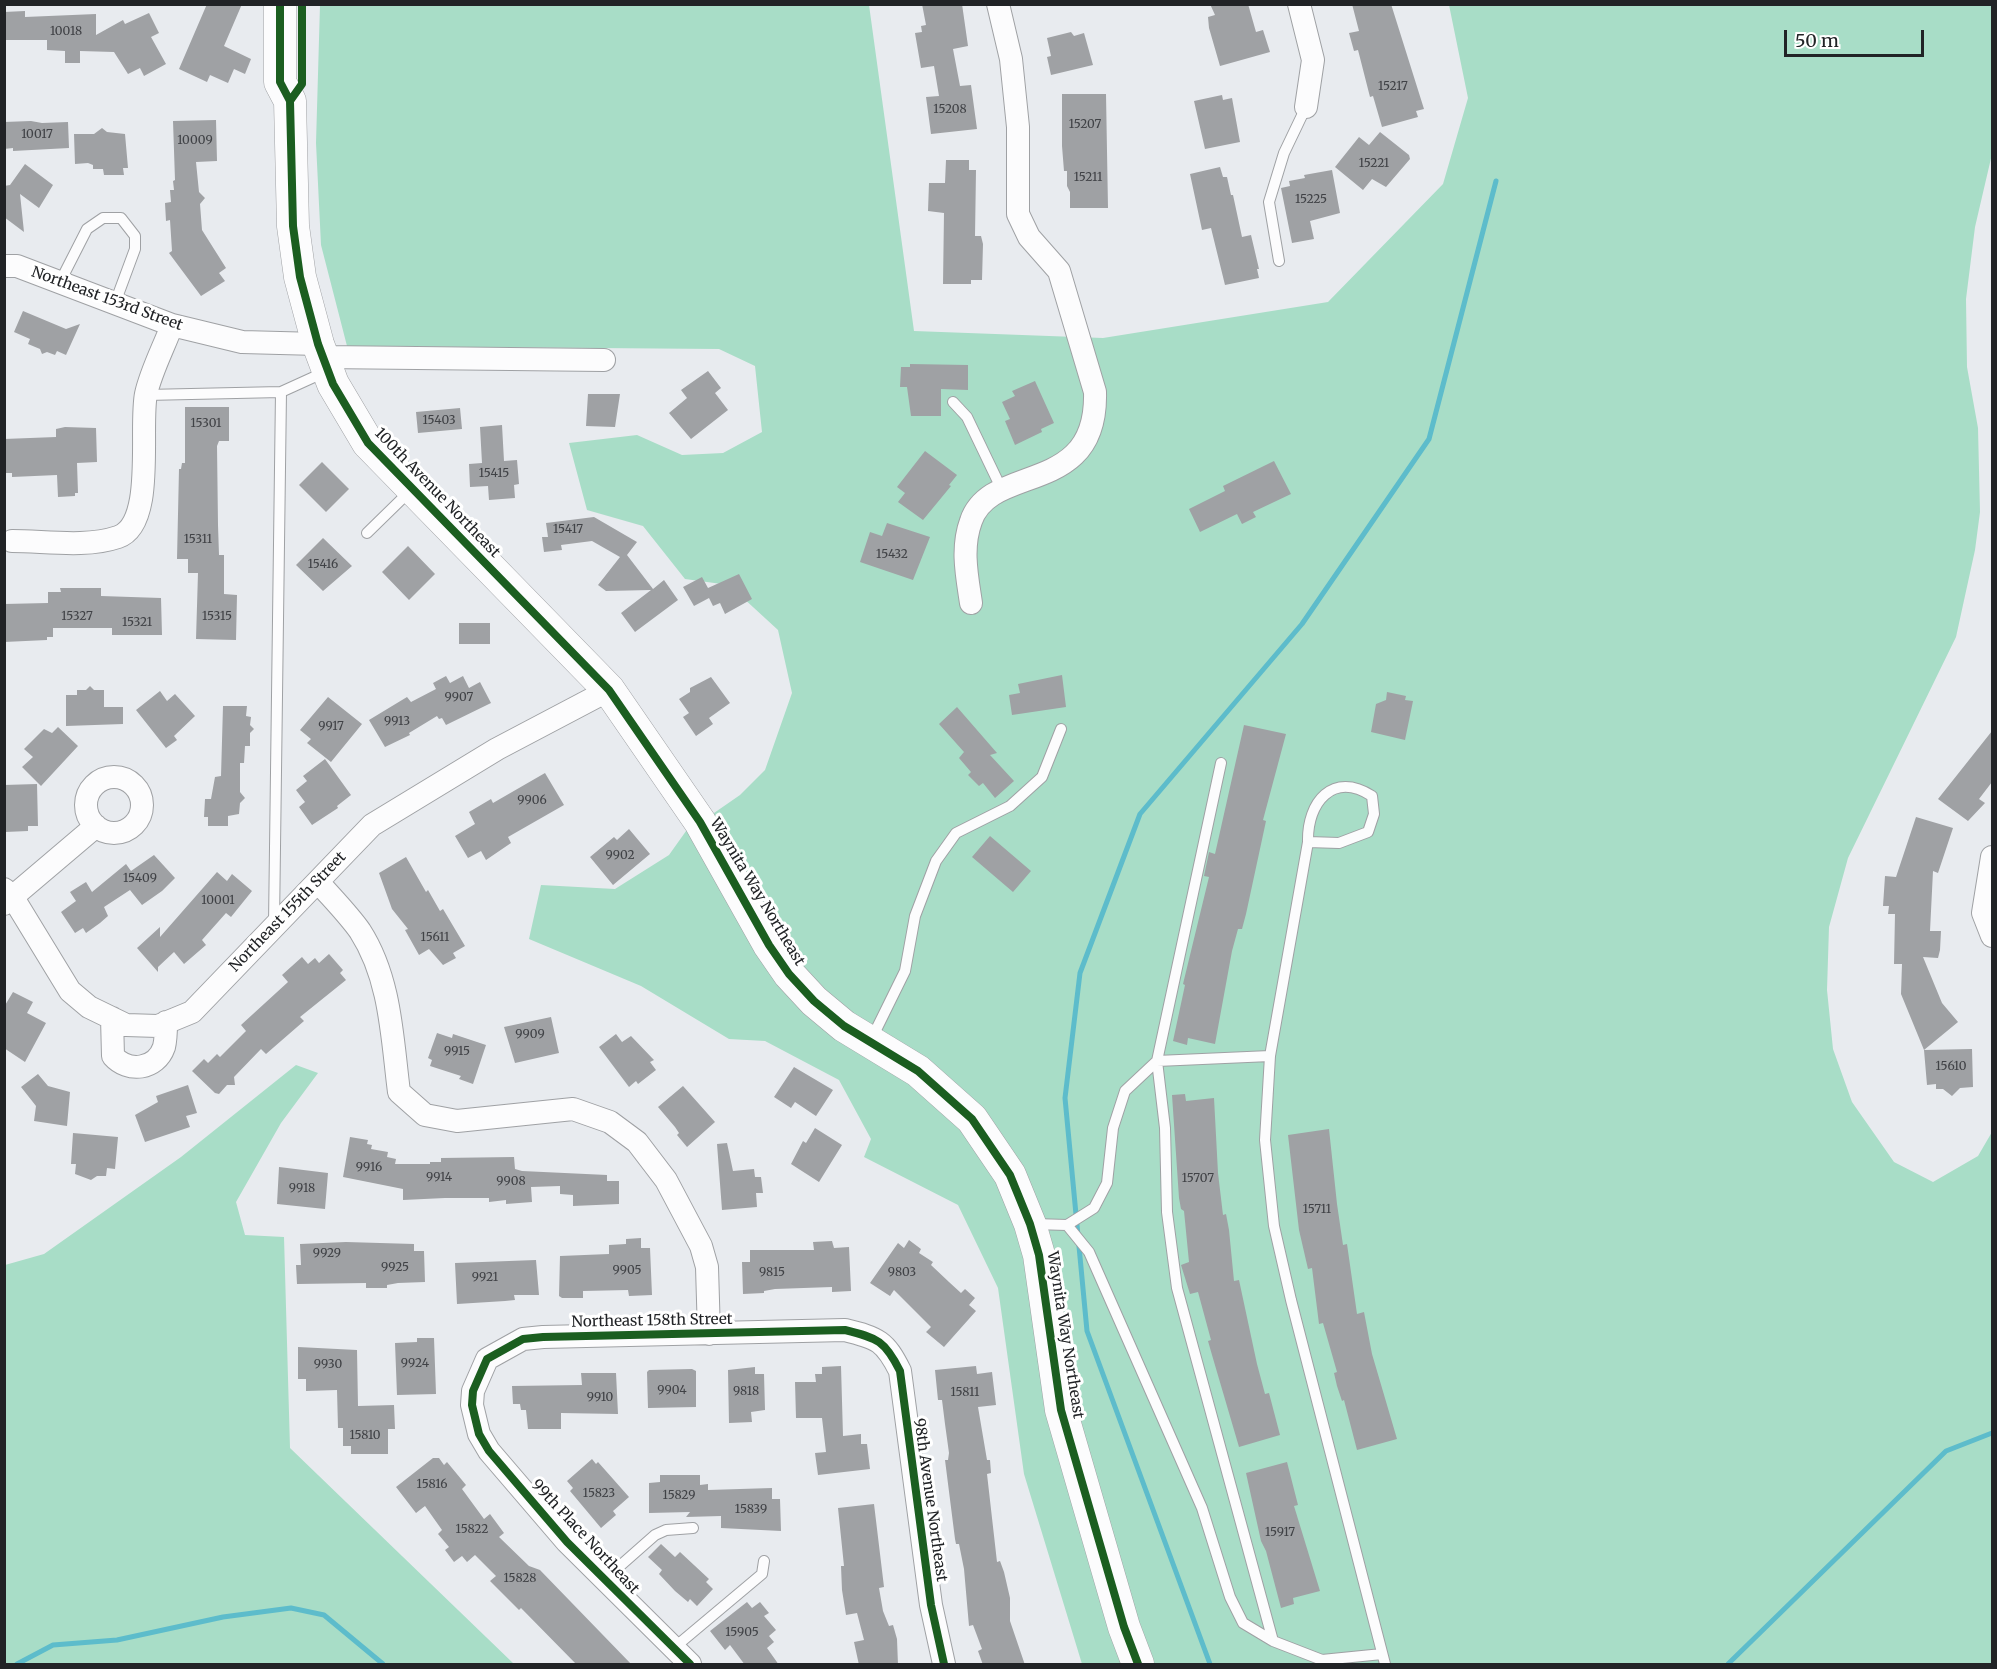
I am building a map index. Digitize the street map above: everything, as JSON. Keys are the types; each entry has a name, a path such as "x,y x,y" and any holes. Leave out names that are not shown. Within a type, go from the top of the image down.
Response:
{"main road":[{"name":"100th Avenue Northeast","path":"280,4 280,82 290,101 293,226 300,277 323,358 368,443 609,690"},
{"name":"100th Avenue Northeast","path":"290,101 302,84 302,4"},
{"name":"Waynita Way Northeast","path":"609,690 700,822 769,945 789,974 814,1000 869,1043 918,1071 972,1119 1010,1175 1030,1224 1047,1295 1061,1410 1124,1627 1138,1665"}],"street":[{"path":"971,603 965,566 971,519 982,504 1002,490 1045,474 1082,450 1096,410 1095,392 1059,271 1029,237 1018,214 1018,127 1011,59 999,4"},
{"path":"1299,4 1313,60 1306,107"},
{"name":"Northeast 153rd Street","path":"4,266 17,266 172,325 323,358 604,360"},
{"path":"12,541 93,542 120,537 134,524 141,502 146,395 172,325"},
{"name":"Northeast 155th Street","path":"7,896 70,991 89,1007 126,1025 158,1026 192,1012 274,924 372,825 497,749 609,690"},
{"path":"7,896 96,826"},
{"path":"1992,857 1983,913 1992,936"},
{"path":"318,882 360,931 377,965 388,1006 399,1092 425,1115 457,1121 573,1109 610,1122 637,1142 666,1180 701,1246 707,1267 709,1334"},
{"path":"112,1018 113,1056 120,1064 131,1068 143,1067 155,1061 164,1046 166,1022"},
{"name":"Northeast 158th Street","path":"475,1418 473,1391 487,1359 523,1339 845,1330 873,1336 883,1343"},
{"name":"98th Avenue Northeast","path":"883,1343 900,1371 931,1605 944,1665"},
{"name":"99th Place Northeast","path":"475,1418 489,1450 567,1542 675,1647 690,1665"}],"lane":[{"path":"1279,261 1269,202 1284,153 1306,107"},
{"path":"60,282 87,229 103,218 122,218 135,236 135,249 115,303"},
{"path":"146,395 281,392 323,358"},
{"path":"274,924 281,392"},
{"path":"953,402 967,417 1002,490"},
{"path":"367,533 413,489"},
{"path":"869,1043 905,971 915,916 936,861 956,833 1010,806 1042,777 1061,729"},
{"path":"1221,763 1156,1061 1166,1128 1167,1212 1177,1287 1273,1641"},
{"path":"1066,1225 1089,1252 1202,1508 1230,1597 1243,1623 1273,1641 1322,1660 1384,1660 1274,1226 1265,1140 1270,1056 1308,842 1308,826 1321,797 1338,785 1358,787 1372,796 1374,814 1368,832 1339,843 1308,842"},
{"path":"1030,1224 1066,1225 1094,1208 1107,1183 1113,1128 1125,1091 1156,1061 1270,1056"},
{"path":"604,1580 655,1535 666,1530 693,1528"},
{"path":"675,1647 762,1574 764,1561"}],"green space":[{"path":"320,5 869,5 914,331 1103,338 1328,302 1443,184 1468,98 1449,5 1992,5 1992,154 1975,227 1966,299 1967,367 1978,428 1980,512 1975,550 1956,637 1848,858 1829,927 1827,990 1833,1049 1852,1102 1894,1162 1933,1182 1978,1156 1992,1132 1992,1664 1082,1664 1024,1474 998,1288 958,1205 864,1157 871,1139 839,1080 765,1041 729,1039 641,986 529,939 541,885 615,889 669,855 696,817 701,822 740,795 765,770 792,693 778,630 729,585 685,579 643,526 587,510 569,443 637,435 682,455 723,453 762,432 755,366 719,349 347,346 321,245 316,143"},
{"path":"296,1065 318,1073 281,1123 236,1202 245,1235 284,1237 290,1448 514,1664 5,1664 5,1265 44,1254 181,1157"}],"building":[{"path":"207,4 242,4 224,46 251,59 245,74 234,69 228,83 210,75 207,82 179,69"},
{"path":"922,4 962,4 968,46 953,49 960,86 971,85 977,129 931,134 926,97 939,96 934,66 921,68 915,33 922,32 921,26 926,25"},
{"path":"1210,4 1248,4 1256,32 1263,30 1270,52 1220,66 1209,28 1208,17 1215,15"},
{"path":"1352,4 1391,4 1424,109 1416,111 1418,117 1382,127 1373,96 1370,97 1358,50 1354,51 1349,33 1359,31"},
{"path":"25,11 25,17 96,14 96,35 123,20 125,24 149,13 159,33 151,37 166,64 144,76 140,68 128,74 114,52 80,51 80,63 65,63 65,51 47,50 47,40 4,40 4,12"},
{"path":"1071,32 1074,36 1084,33 1093,65 1051,75 1047,57 1051,56 1047,38"},
{"path":"1062,94 1106,94 1108,208 1070,208 1070,192 1067,186 1067,171 1064,171 1062,146"},
{"path":"1222,95 1223,100 1232,98 1240,142 1205,149 1194,101"},
{"path":"216,120 217,161 196,162 199,192 205,198 200,204 202,230 226,268 219,273 225,281 201,296 169,253 172,251 170,220 166,221 165,203 171,202 170,190 174,190 173,181 175,180 173,121"},
{"path":"4,122 68,122 69,148 13,151 13,148 4,149"},
{"path":"102,128 107,132 125,134 128,168 123,168 124,175 104,175 103,169 93,169 93,165 88,163 75,164 74,134 94,134"},
{"path":"1380,132 1409,155 1410,159 1386,187 1372,179 1363,190 1335,167 1359,137 1369,145"},
{"path":"946,160 969,160 969,170 976,170 975,236 981,236 983,244 982,280 971,280 971,284 943,284 944,213 928,211 929,183 945,183"},
{"path":"25,164 53,185 39,208 20,194 24,232 4,217 4,186 10,185"},
{"path":"1220,167 1223,177 1227,177 1231,195 1233,195 1242,237 1251,235 1259,269 1257,269 1259,278 1225,285 1211,228 1202,230 1190,174"},
{"path":"1332,170 1340,213 1310,221 1314,239 1292,243 1281,188 1290,186 1289,181 1305,178 1304,175"},
{"path":"23,311 66,329 80,324 66,355 57,351 55,355 47,352 42,354 40,349 28,344 30,339 14,332"},
{"path":"910,364 968,365 968,390 941,389 941,416 911,416 907,387 900,387 901,367 910,367"},
{"path":"708,371 721,388 715,393 728,410 691,439 669,413 687,398 681,390"},
{"path":"1035,381 1054,423 1041,429 1042,432 1015,445 1005,421 1010,419 1002,402 1015,396 1012,391"},
{"path":"588,394 620,394 615,427 586,426"},
{"path":"185,407 229,407 229,441 219,441 217,446 218,525 219,555 224,555 224,594 237,595 236,640 196,639 198,573 188,573 188,559 177,559 179,469 182,463 185,463"},
{"path":"460,408 462,429 418,433 416,412"},
{"path":"502,425 504,461 517,460 519,484 514,485 515,498 489,500 488,486 470,487 469,464 482,463 480,427"},
{"path":"96,428 97,462 77,463 78,493 75,493 75,496 58,497 57,475 12,477 12,473 4,473 4,439 56,437 56,429"},
{"path":"925,451 957,475 949,485 951,486 923,520 898,502 905,493 897,487"},
{"path":"1274,461 1291,494 1253,512 1256,517 1242,524 1237,514 1200,532 1189,509 1225,491 1223,486"},
{"path":"322,462 349,489 326,512 299,485"},
{"path":"594,517 637,542 627,555 653,589 664,580 678,600 635,632 621,613 651,590 606,591 598,585 620,557 592,541 561,545 562,550 544,552 542,537 548,537 546,523"},
{"path":"887,523 930,537 913,580 860,562 870,532 882,536"},
{"path":"323,538 352,566 323,591 296,565"},
{"path":"408,546 435,574 409,600 382,572"},
{"path":"739,574 752,599 725,614 720,603 713,606 709,598 694,606 683,587 702,577 708,588"},
{"path":"60,588 101,588 101,596 161,598 162,635 112,635 112,628 53,628 53,637 47,637 47,640 4,642 4,604 48,603 48,592 61,592"},
{"path":"459,623 490,623 490,644 459,644"},
{"path":"1062,675 1066,707 1012,715 1009,695 1020,693 1018,684"},
{"path":"446,676 450,683 463,676 469,688 480,682 491,703 446,725 442,718 439,719 437,716 409,733 410,735 385,747 369,720 407,697 411,702 436,689 433,683"},
{"path":"711,677 730,703 709,718 713,724 696,736 683,717 689,713 679,699 690,692 690,688"},
{"path":"90,686 94,690 104,690 104,707 123,707 123,724 66,726 66,695 77,695 77,690 86,690"},
{"path":"160,691 167,701 175,694 195,716 174,736 177,740 166,748 136,710"},
{"path":"1387,692 1406,696 1405,700 1413,701 1405,740 1371,732 1376,704 1386,700"},
{"path":"328,697 362,724 331,762 307,743 311,739 300,730"},
{"path":"223,706 247,706 246,716 251,717 250,725 254,729 250,733 250,746 245,746 244,763 240,763 240,792 245,798 240,803 239,814 228,816 228,826 208,826 208,817 204,817 205,799 211,799 215,777 221,776"},
{"path":"957,707 997,753 990,755 1014,781 995,798 983,783 979,786 968,775 971,772 959,758 964,752 939,724"},
{"path":"1244,725 1286,734 1263,820 1266,821 1246,914 1242,929 1238,929 1232,951 1215,1044 1188,1038 1187,1045 1173,1041 1185,985 1183,984 1209,877 1204,876 1209,852 1215,854"},
{"path":"58,727 78,746 41,786 22,767 33,757 24,749 44,729 52,733"},
{"path":"1992,731 1992,782 1979,799 1985,803 1968,821 1938,799"},
{"path":"325,759 351,795 337,806 338,808 312,825 299,807 305,802 296,790 307,781 303,776"},
{"path":"545,773 564,805 508,837 511,843 486,860 481,851 468,858 455,836 475,824 469,812 491,799 493,803"},
{"path":"37,784 38,826 28,826 28,831 5,832 4,785"},
{"path":"1916,817 1953,828 1938,873 1933,871 1930,931 1941,931 1940,950 1938,958 1923,957 1942,1003 1958,1022 1924,1050 1901,994 1902,964 1894,964 1895,914 1888,914 1889,906 1883,906 1885,876 1896,877"},
{"path":"629,829 650,854 613,885 590,857 614,837 617,840"},
{"path":"990,836 1031,871 1013,892 972,857"},
{"path":"154,855 175,878 162,891 142,905 130,890 104,907 108,916 100,923 86,933 83,928 75,933 61,912 76,901 70,892 86,882 92,892 126,864 131,871"},
{"path":"406,857 426,892 428,890 440,911 443,909 465,946 453,953 456,958 443,965 429,949 419,955 405,930 408,929 392,909 379,873"},
{"path":"217,872 227,881 232,874 252,891 231,917 226,913 202,940 206,945 184,964 174,952 158,967 158,972 137,948 160,927 160,937"},
{"path":"329,954 343,970 340,973 346,980 300,1017 304,1021 266,1054 261,1049 234,1077 235,1085 227,1085 219,1094 215,1093 192,1071 204,1059 208,1063 217,1054 220,1057 246,1031 241,1025 288,982 282,975 302,957 308,964 315,958 319,963"},
{"path":"13,992 33,1002 27,1013 46,1023 25,1062 4,1048 4,1007"},
{"path":"551,1017 559,1053 515,1063 504,1027"},
{"path":"437,1033 452,1038 453,1034 486,1045 473,1084 459,1079 461,1076 430,1066 432,1060 428,1058"},
{"path":"616,1034 622,1042 631,1036 654,1060 650,1062 656,1070 638,1084 636,1081 629,1087 599,1047"},
{"path":"1972,1049 1973,1087 1960,1088 1952,1096 1943,1089 1936,1089 1936,1084 1927,1085 1924,1050"},
{"path":"794,1067 833,1090 816,1116 795,1102 791,1108 774,1097"},
{"path":"38,1074 48,1086 70,1092 67,1126 34,1121 36,1106 21,1087"},
{"path":"188,1085 197,1113 186,1116 190,1127 145,1142 135,1115 158,1102 156,1096"},
{"path":"683,1086 715,1122 687,1147 677,1135 679,1133 675,1127 658,1107"},
{"path":"1185,1094 1186,1101 1214,1098 1218,1173 1223,1215 1226,1214 1229,1230 1234,1281 1239,1280 1257,1364 1265,1394 1269,1393 1280,1435 1239,1447 1208,1341 1211,1340 1198,1292 1190,1294 1181,1265 1189,1262 1184,1211 1181,1209 1179,1198 1172,1095"},
{"path":"815,1128 842,1145 819,1182 791,1164 803,1141 806,1143"},
{"path":"1329,1129 1343,1245 1347,1244 1357,1314 1364,1312 1372,1354 1397,1439 1357,1450 1344,1400 1342,1401 1337,1386 1334,1373 1337,1372 1323,1323 1319,1324 1312,1268 1308,1269 1299,1230 1288,1135"},
{"path":"73,1133 118,1137 115,1169 107,1168 106,1176 97,1176 91,1180 75,1174 76,1164 71,1164"},
{"path":"350,1137 368,1140 367,1144 372,1145 371,1149 388,1152 387,1157 396,1159 395,1164 430,1164 430,1162 441,1162 441,1158 514,1157 515,1169 522,1171 607,1175 607,1181 619,1181 619,1204 573,1206 573,1195 560,1194 560,1186 531,1187 532,1202 506,1204 506,1200 489,1202 489,1198 403,1200 403,1189 343,1177"},
{"path":"727,1143 733,1171 754,1169 755,1177 761,1177 763,1193 756,1193 757,1207 722,1210 717,1144"},
{"path":"279,1167 328,1173 325,1209 277,1204"},
{"path":"641,1238 641,1248 650,1248 652,1295 629,1296 628,1290 583,1291 583,1298 559,1296 560,1256 609,1254 609,1245 626,1244 626,1239"},
{"path":"909,1240 921,1249 919,1253 933,1262 931,1265 961,1293 965,1289 975,1298 969,1305 976,1311 944,1347 926,1332 931,1327 894,1290 890,1296 870,1283 898,1243 904,1248"},
{"path":"832,1241 834,1248 849,1247 851,1291 832,1292 832,1287 775,1289 764,1291 764,1293 743,1294 742,1262 750,1262 750,1250 814,1250 813,1242"},
{"path":"346,1242 414,1244 414,1251 424,1251 425,1282 398,1283 387,1285 387,1288 366,1288 366,1283 297,1284 296,1265 301,1265 300,1244"},
{"path":"536,1260 539,1295 514,1295 515,1300 457,1304 455,1263"},
{"path":"417,1338 434,1338 436,1394 397,1395 395,1343 417,1342"},
{"path":"298,1347 357,1350 358,1406 394,1405 395,1429 388,1429 388,1454 351,1454 351,1446 343,1446 343,1428 338,1428 337,1390 306,1391 306,1379 298,1379"},
{"path":"841,1366 843,1436 861,1434 861,1444 867,1444 870,1469 818,1475 815,1453 826,1452 822,1418 796,1418 795,1382 816,1382 815,1374 822,1374 822,1367"},
{"path":"976,1366 977,1374 992,1372 996,1405 978,1407 987,1460 990,1460 991,1473 987,1474 997,1562 1000,1561 1004,1572 1010,1598 1010,1621 1025,1665 983,1665 978,1651 982,1649 973,1625 969,1626 964,1569 959,1544 956,1544 955,1539 945,1460 948,1460 949,1453 942,1400 938,1400 935,1370"},
{"path":"755,1367 755,1374 764,1374 765,1410 751,1412 752,1422 729,1423 728,1370"},
{"path":"692,1369 696,1371 696,1407 648,1408 647,1372 649,1370"},
{"path":"581,1373 616,1373 618,1414 561,1413 561,1429 528,1429 526,1410 521,1410 520,1404 513,1404 512,1386 582,1385"},
{"path":"433,1458 439,1458 444,1465 447,1462 466,1485 462,1489 484,1519 490,1514 504,1533 499,1537 529,1566 540,1570 632,1665 577,1665 521,1608 519,1610 490,1581 496,1576 475,1555 467,1562 462,1556 454,1562 445,1550 449,1547 438,1534 442,1530 425,1506 416,1513 396,1487"},
{"path":"592,1459 596,1464 598,1462 629,1497 613,1511 616,1515 601,1528 570,1491 573,1488 567,1481"},
{"path":"1287,1462 1298,1505 1294,1506 1320,1591 1293,1598 1294,1604 1281,1608 1266,1551 1261,1541 1246,1473"},
{"path":"660,1475 700,1475 700,1485 708,1484 708,1490 772,1488 772,1499 780,1499 781,1531 721,1528 721,1516 686,1517 690,1512 649,1513 649,1483 660,1482"},
{"path":"874,1504 884,1587 879,1588 883,1611 889,1626 893,1625 897,1639 898,1665 859,1665 854,1642 864,1640 857,1613 846,1615 842,1590 841,1566 844,1566 838,1508"},
{"path":"661,1544 675,1557 680,1552 709,1579 706,1582 713,1589 697,1606 690,1599 688,1602 675,1591 659,1574 662,1570 648,1557"},
{"path":"747,1602 752,1608 760,1602 769,1613 764,1616 776,1630 769,1636 774,1642 767,1648 779,1665 745,1665 730,1645 725,1650 710,1631"}],"waterway":[{"path":"1210,1664 1087,1331 1065,1098 1080,973 1140,814 1302,624 1429,439 1496,181"},
{"path":"1728,1664 1946,1451 1992,1433"},
{"path":"17,1664 53,1645 117,1640 223,1617 291,1608 324,1615 383,1664"}],"cycle path":[{"path":"280,4 280,82 290,101 293,226 300,277 318,344 333,384 368,443 609,690 700,822 769,945 789,974 814,1001 844,1026 918,1071 972,1119 1010,1175 1030,1224 1039,1255 1061,1410 1124,1627 1138,1664"},
{"path":"290,101 302,84 302,4"},
{"path":"690,1664 567,1542 489,1451 479,1434 472,1405 473,1391 487,1359 523,1339 543,1337 845,1330 879,1342 890,1353 900,1371 931,1605 944,1664"}]}
